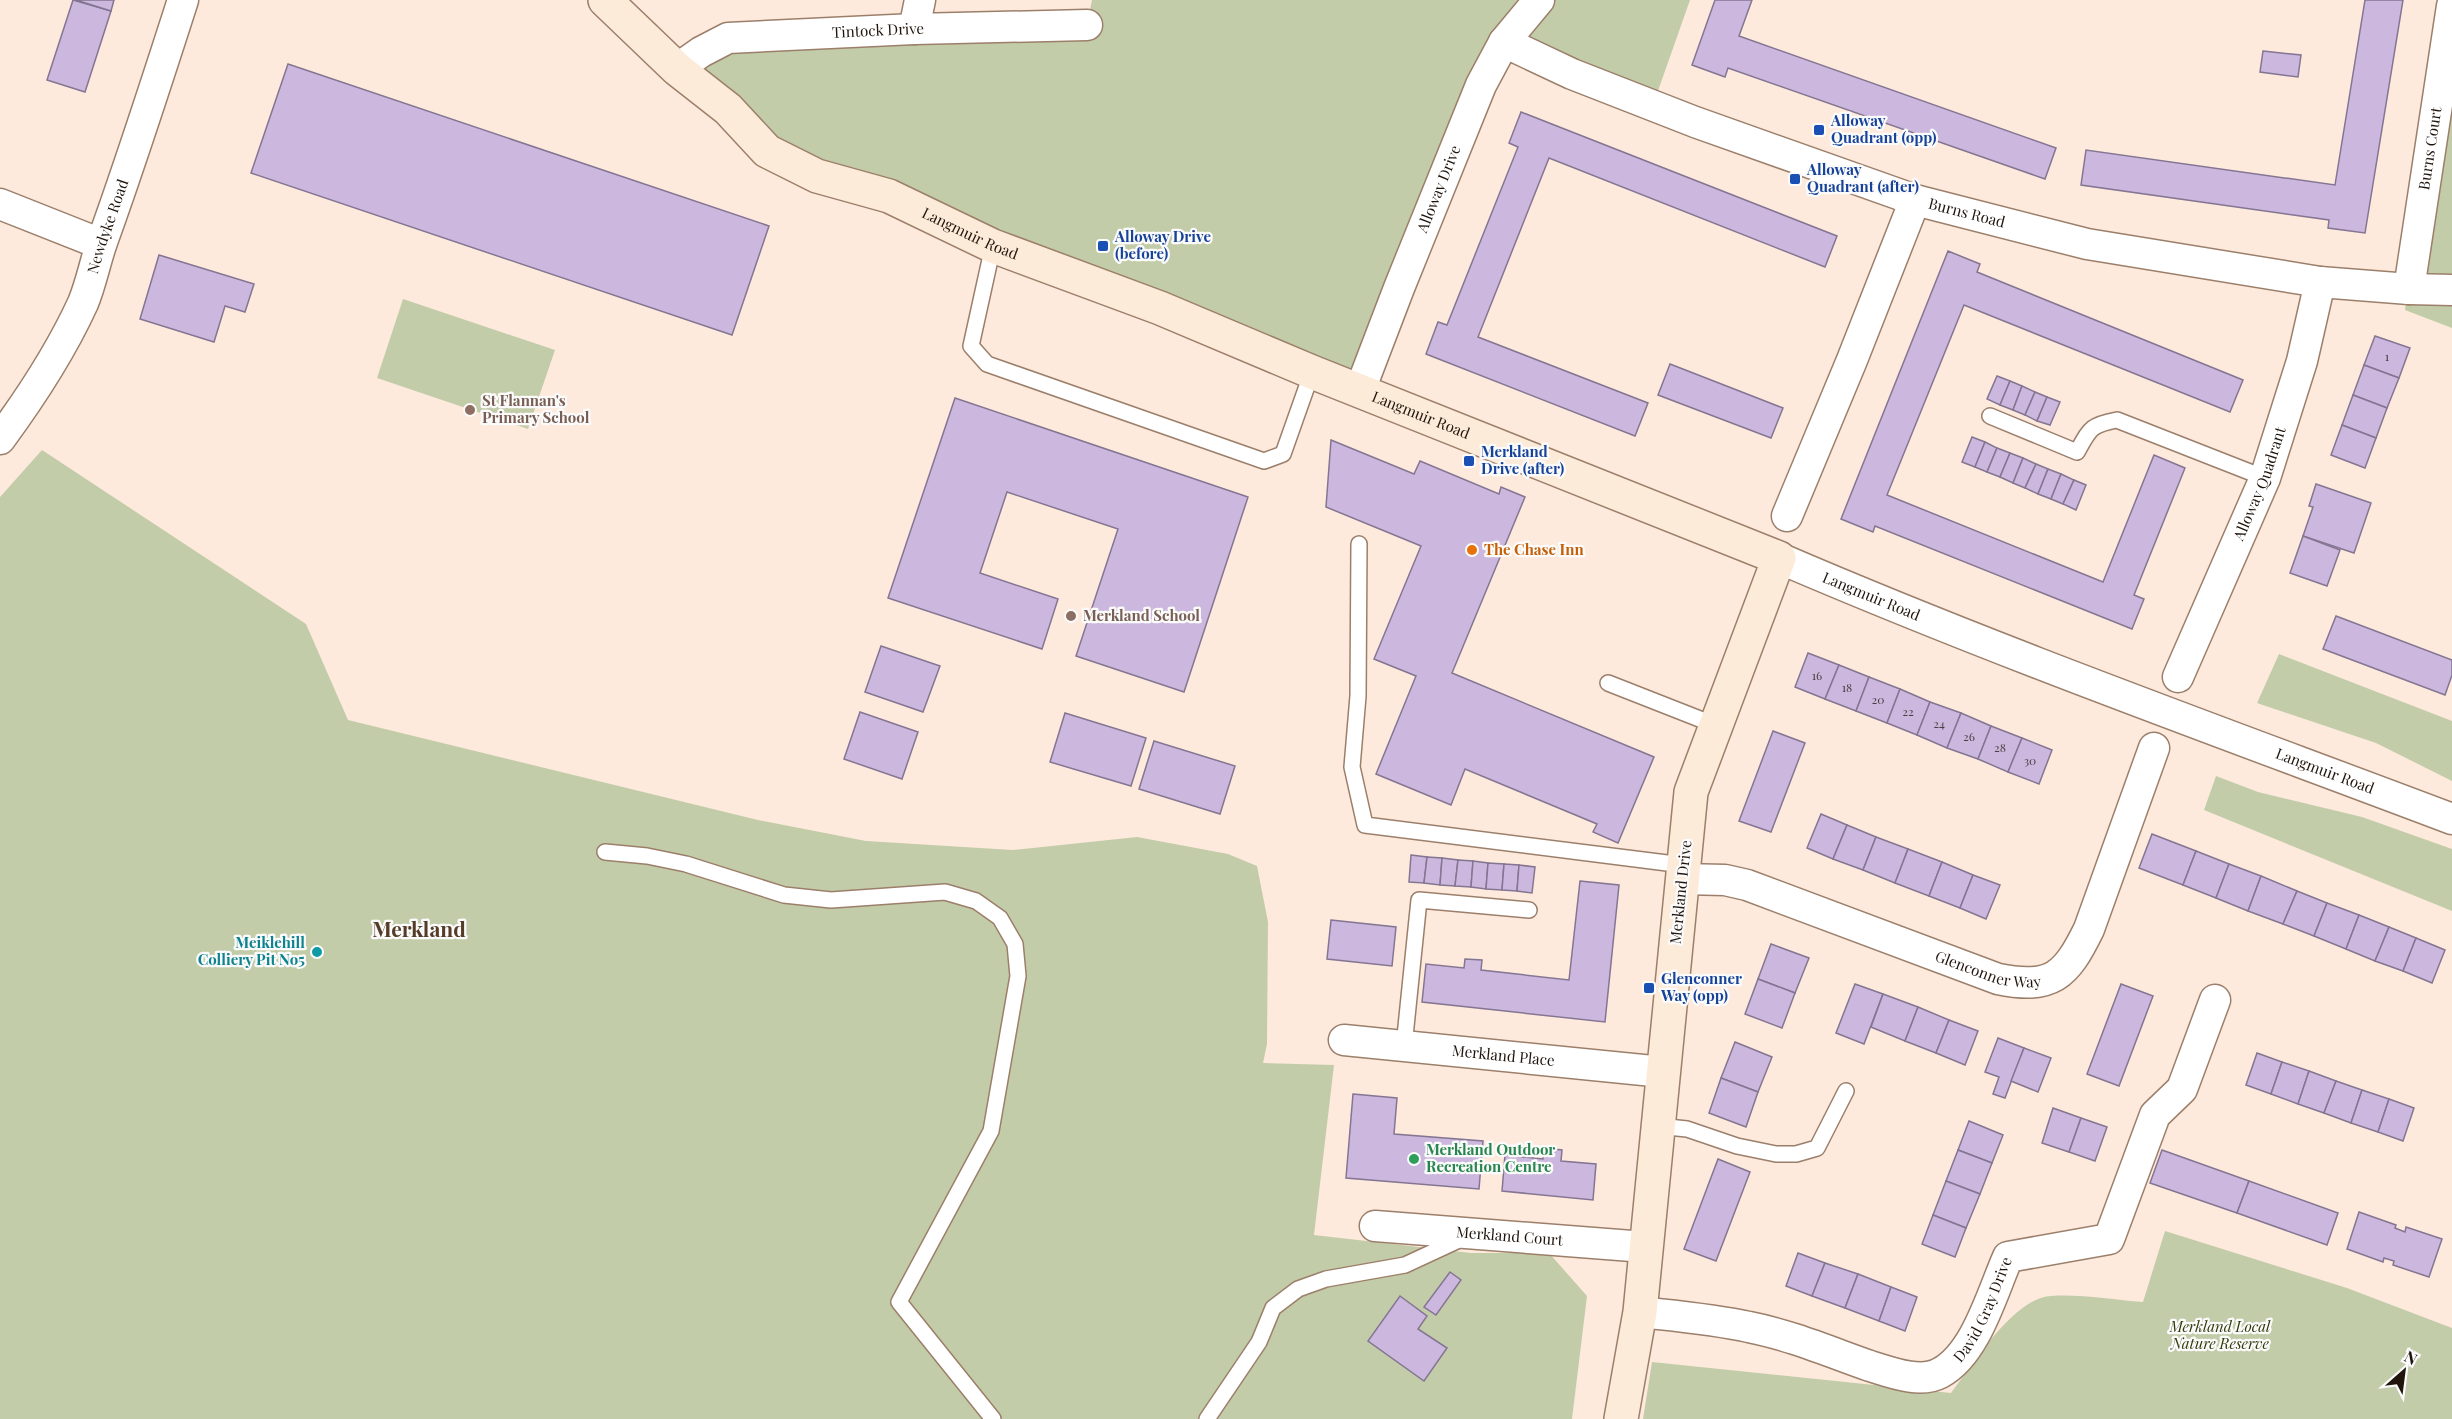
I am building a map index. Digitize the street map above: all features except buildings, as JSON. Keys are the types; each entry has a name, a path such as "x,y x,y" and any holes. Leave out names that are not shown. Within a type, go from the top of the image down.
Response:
{"street":[{"name":"Newdyke Road","path":"0,439 44,375 83,302 183,0"},
{"name":"Langmuir Road","path":"606,0 676,69 728,109 767,151 817,177 889,196 993,246 1160,308 1312,372 1779,558 1909,614 2452,819"},
{"path":"914,29 920,0"},
{"name":"Alloway Drive","path":"1360,390 1456,143 1481,85 1504,42 1539,0"},
{"name":"Burns Court","path":"2409,290 2452,6"},
{"name":"Tintock Drive","path":"676,69 701,52 728,38 914,29 1087,25"},
{"name":"Burns Road","path":"1504,42 1582,78 1695,122 1915,200 2087,244 2320,282 2409,290 2452,290"},
{"path":"1787,516 1915,200"},
{"path":"0,204 101,244"},
{"name":"Alloway Quadrant","path":"2178,677 2265,478 2302,361 2320,282"},
{"name":"Merkland Drive","path":"1621,1419 1640,1312 1691,792 1779,558"},
{"name":"Glenconner Way","path":"1682,872 1748,885 1998,979 2034,984 2053,977 2067,968 2079,950 2089,929 2154,748"},
{"name":"David Gray Drive","path":"1640,1312 1748,1327 1911,1377 1939,1374 1959,1360 1974,1335 2008,1257 2109,1239 2155,1115 2182,1089 2215,1000"},
{"name":"Merkland Place","path":"1344,1040 1663,1072"},
{"name":"Merkland Court","path":"1375,1226 1645,1247"}],"lane":[{"path":"993,246 971,346 987,364 1264,461 1283,454 1312,372"},
{"path":"1990,416 2077,452 2087,433 2097,424 2117,420 2265,478"},
{"path":"1359,544 1358,696 1352,767 1365,825 1682,872"},
{"path":"1608,682 1715,725"},
{"path":"605,852 647,856 686,864 784,895 831,900 945,892 976,901 999,918 1015,944 1018,976 991,1131 899,1302 993,1419"},
{"path":"1404,1046 1419,900 1529,910"},
{"path":"1658,1126 1687,1129 1737,1146 1776,1154 1796,1154 1817,1148 1846,1091"},
{"path":"1207,1419 1259,1342 1273,1308 1298,1289 1326,1279 1405,1265 1472,1234"}],"green space":[{"path":"1092,0 1690,0 1653,105 1505,42 1360,390 817,176 677,69 701,52 1087,25"},
{"path":"2452,6 2452,328 2405,310"},
{"path":"403,299 555,350 528,429 377,378"},
{"path":"42,450 306,624 348,720 758,820 866,841 1013,850 1137,837 1228,854 1257,866 1268,922 1267,1044 1263,1063 1334,1065 1314,1235 1471,1253 1549,1253 1587,1296 1572,1419 0,1419 0,497"},
{"path":"2279,654 2452,721 2452,781 2376,743 2257,703"},
{"path":"2216,776 2258,792 2362,817 2452,849 2452,911 2204,810"},
{"name":"Merkland Local Nature Reserve","path":"2165,1231 2347,1288 2452,1328 2452,1419 1643,1419 1652,1362 1951,1393 2008,1320 2022,1308 2037,1300 2051,1296 2074,1296 2143,1302"}],"place":[{"name":"Alloway Quadrant (opp)","path":"1819,130"},
{"name":"Alloway Quadrant (after)","path":"1795,179"},
{"name":"Alloway Drive (before)","path":"1103,246"},
{"name":"St Flannan's Primary School","path":"470,410"},
{"name":"Merkland Drive (after)","path":"1469,461"},
{"name":"The Chase Inn","path":"1472,550"},
{"name":"Merkland School","path":"1071,616"},
{"name":"Meiklehill Colliery Pit No5","path":"317,952"},
{"name":"Glenconner Way (opp)","path":"1649,988"},
{"name":"Merkland Outdoor Recreation Centre","path":"1414,1159"}],"district":[{"name":"Merkland","path":"419,930"}]}
